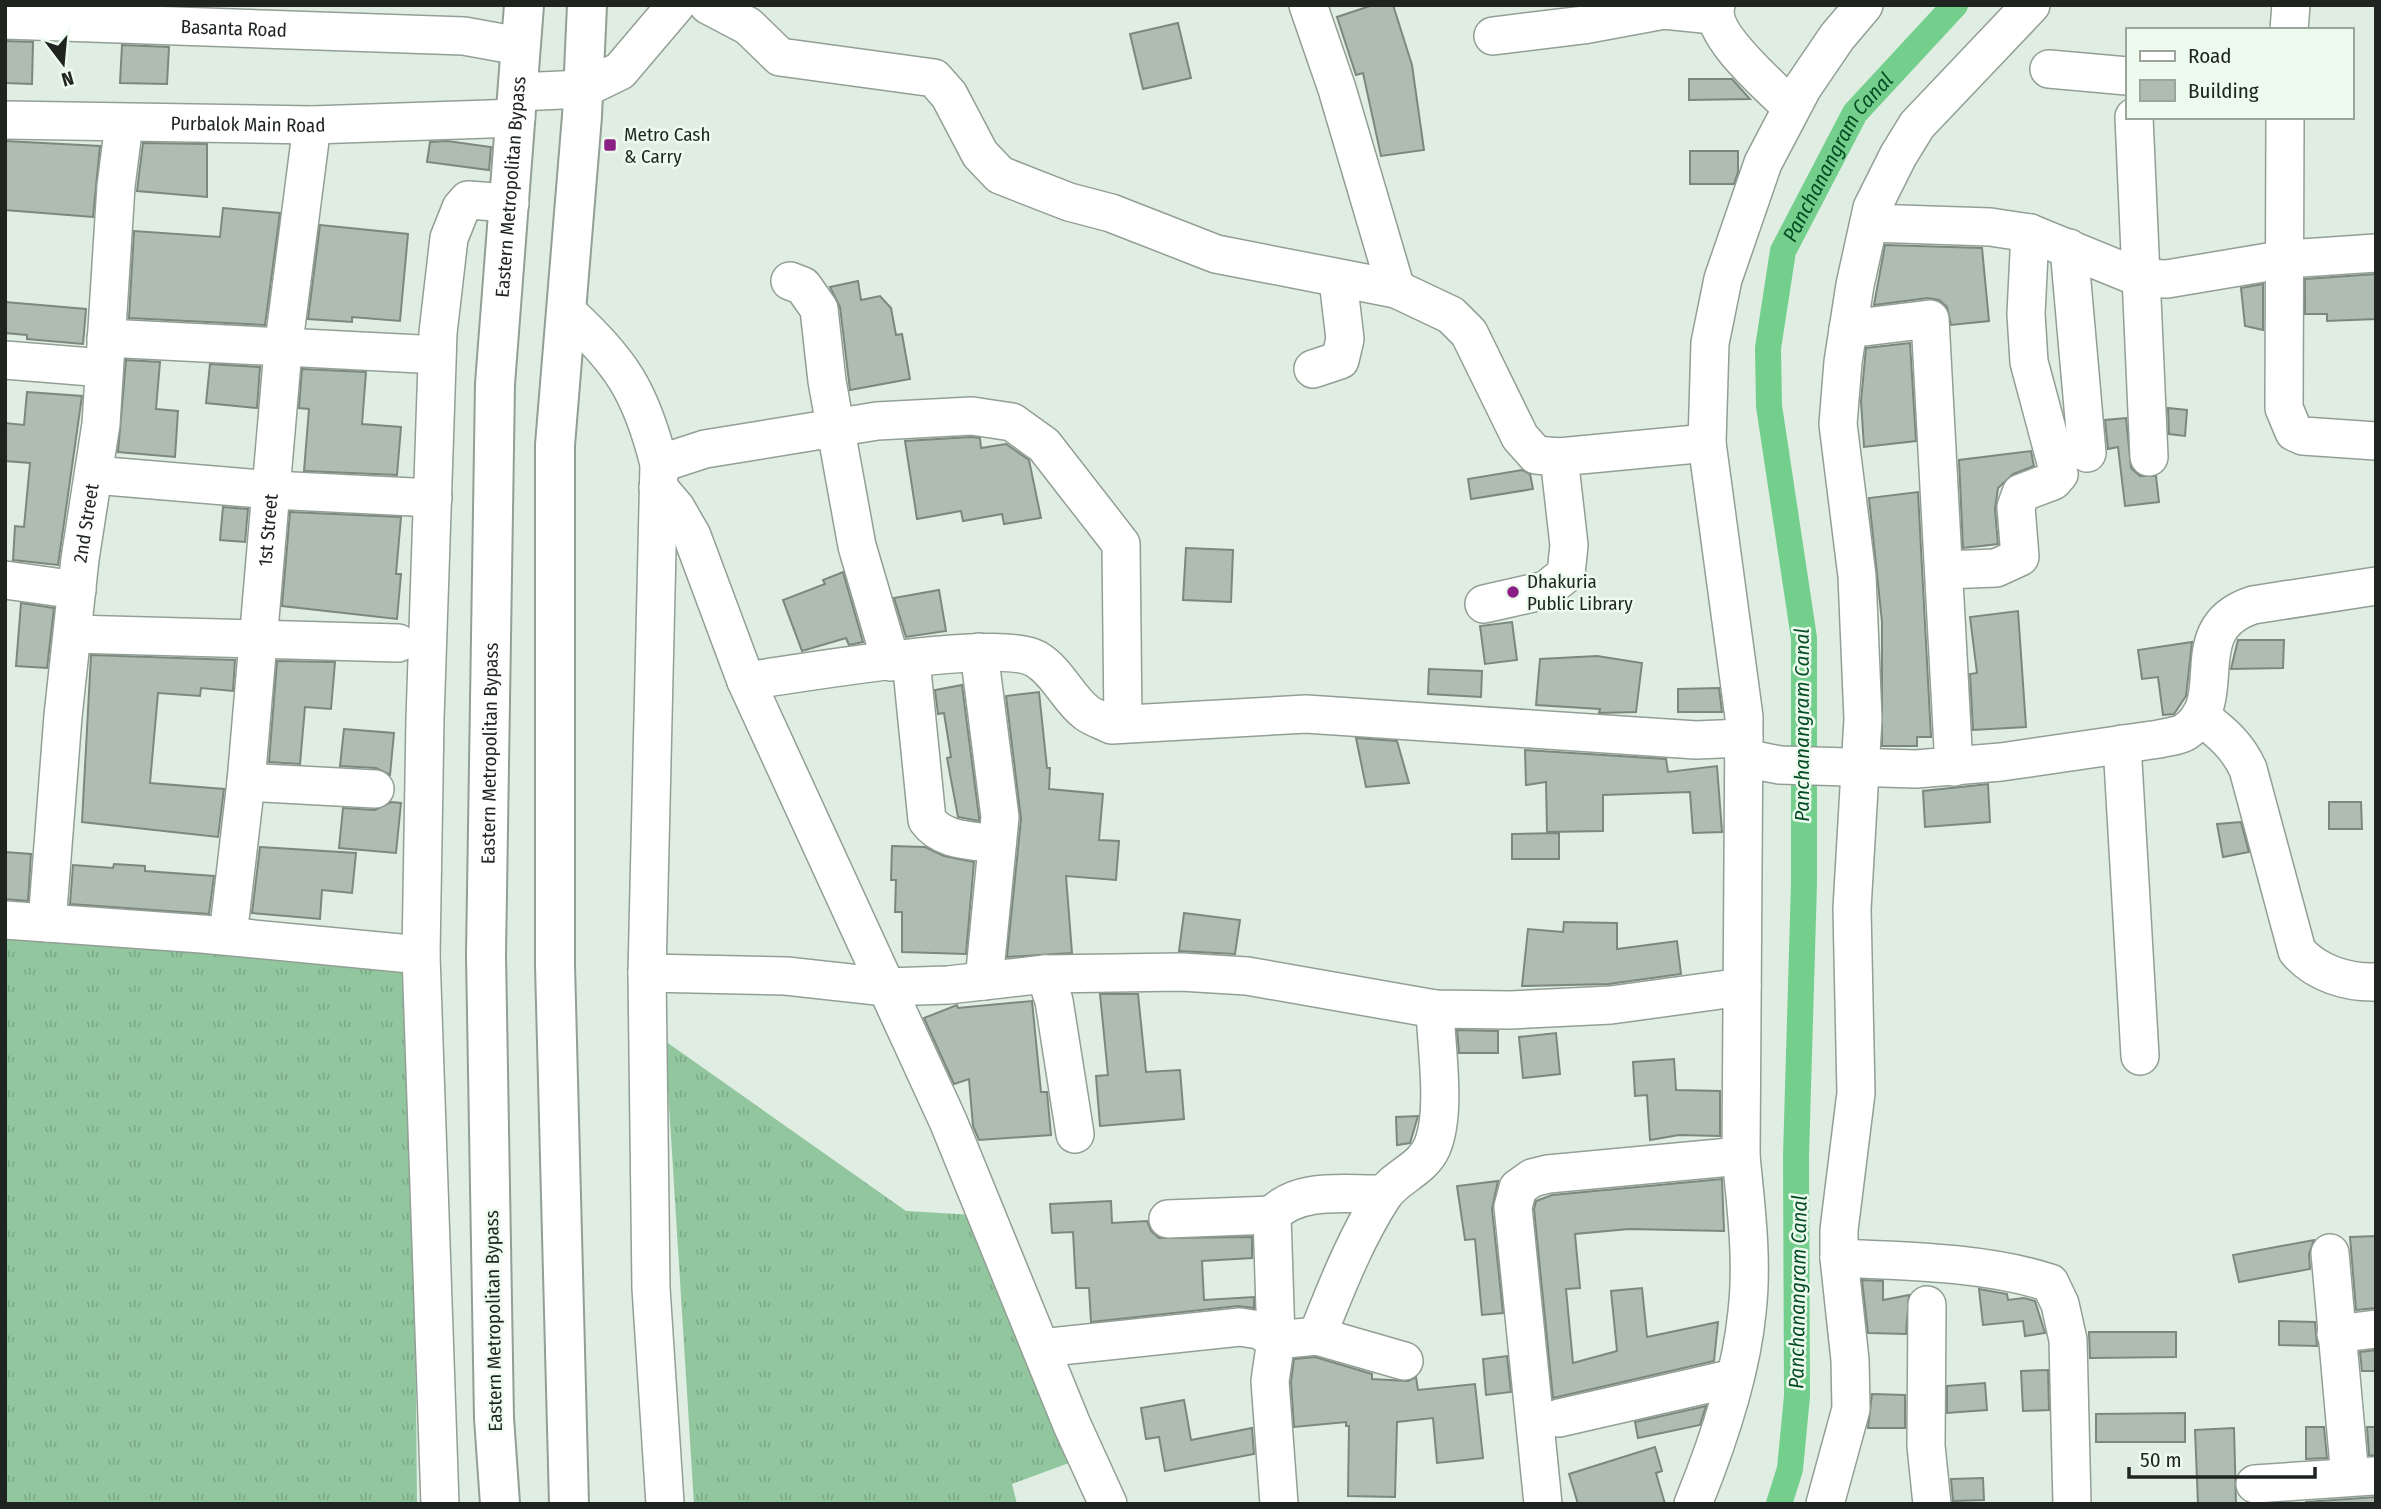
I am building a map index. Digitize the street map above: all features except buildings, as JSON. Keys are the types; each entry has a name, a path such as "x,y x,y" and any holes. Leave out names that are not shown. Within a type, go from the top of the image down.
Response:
{"main road":[{"name":"Eastern Metropolitan Bypass","path":"500,1504 494,1418 486,955 495,384 510,203 509,109 524,5"},
{"path":"569,1504 555,965 555,445 567,312 587,5"}],"street":[{"path":"583,89 620,71 676,5"},
{"path":"708,5 748,26 780,57 934,78 949,95 980,154 1000,175 1069,202 1111,213 1216,254 1338,280 1396,289 1451,315 1469,333 1520,437 1536,455 1559,457 1707,443"},
{"path":"1308,5 1337,89 1396,289"},
{"path":"1693,1504 1720,1434 1747,1312 1748,1224 1741,1156 1744,717 1707,443 1710,343 1723,279 1763,163 1791,107 1837,37 1864,5"},
{"path":"1825,1504 1851,1409 1850,1360 1839,1258 1842,1192 1856,1093 1848,768 1863,719 1857,576 1838,424 1838,396 1869,223 1883,186 1917,125 2031,5"},
{"path":"2289,28 2291,5"},
{"path":"1493,36 1664,10 1714,10 1721,32 1791,107"},
{"name":"Basanta Road","path":"5,20 464,21 519,46"},
{"path":"2049,69 2126,76"},
{"name":"Purbalok Main Road","path":"5,120 312,125 509,109 583,89"},
{"path":"2134,119 2149,457"},
{"path":"2285,119 2284,408 2288,423 2294,432 2303,436 2376,440"},
{"name":"2nd Street","path":"47,923 77,590 94,475 116,186 124,124"},
{"name":"1st Street","path":"228,936 246,782 283,349 312,125"},
{"path":"440,1504 421,955 438,333 449,238 461,208 468,200 510,203"},
{"path":"1869,223 1990,227 2030,233 2140,278 2167,279 2286,259 2376,253"},
{"path":"1944,570 1996,568 2020,557 2016,507 2021,493 2053,481 2059,474 2029,362 2026,314 2030,233"},
{"path":"2069,248 2087,453"},
{"path":"1313,369 1340,360 1345,339 1338,280"},
{"path":"790,281 803,286 819,309 857,546 901,661 927,820 935,831 945,836 997,844"},
{"path":"567,312 615,359 650,427 659,475 647,973 651,1287 665,1504"},
{"path":"1848,329 1930,319 1954,767"},
{"path":"5,360 105,353 283,349 420,354"},
{"path":"659,475 705,449 836,426 929,416 972,416 1012,422 1044,445 1121,544 1123,724"},
{"path":"1484,604 1546,590 1566,574 1569,545 1559,457"},
{"path":"94,475 272,490 433,498"},
{"path":"659,475 692,536 746,681 948,1121 1108,1504"},
{"path":"5,580 77,590"},
{"path":"746,681 979,652 1009,652 1035,659 1062,682 1086,713 1111,725 1306,714 1696,740 1744,748 1780,765 1848,768 1954,767 2185,733 2200,716 2207,695 2214,638 2221,623 2235,611 2253,605 2376,586"},
{"path":"73,634 398,643"},
{"path":"979,652 998,786 997,844 984,981"},
{"path":"2200,716 2227,737 2240,752 2248,769 2297,951 2308,963 2332,975 2376,982"},
{"path":"2122,744 2140,1056"},
{"path":"246,782 374,789"},
{"path":"5,920 228,936 421,955"},
{"path":"647,973 786,976 886,987 1045,974 1181,972 1248,976 1435,1009 1510,1010 1611,1005 1742,987"},
{"path":"1045,974 1054,1001 1075,1134"},
{"path":"1317,1336 1346,1266 1384,1194 1396,1181 1422,1163 1432,1147 1439,1116 1435,1009"},
{"path":"1543,1504 1513,1207 1518,1188 1532,1178 1548,1174 1741,1156"},
{"path":"1279,1504 1270,1381 1276,1340 1272,1215 1281,1205 1302,1196 1384,1194"},
{"path":"1168,1219 1272,1215"},
{"path":"2255,1485 2363,1477 2336,1334 2330,1253"},
{"path":"1839,1258 2024,1275 2050,1283 2060,1304 2068,1340 2072,1504"},
{"path":"1927,1305 1926,1446 1932,1504"},
{"path":"1041,1348 1240,1327 1259,1330 1276,1340 1317,1336 1404,1362"},
{"path":"2336,1334 2376,1329"},
{"path":"1559,1418 1734,1378"}],"green space":[{"path":"5,935 412,966 417,1504 5,1504"},
{"path":"665,1041 906,1211 974,1215 1069,1463 1012,1484 1017,1504 694,1504"}],"waterway":[{"name":"Panchanangram Canal","path":"1779,1504 1790,1469 1797,1396 1796,1156 1804,883 1804,638 1769,406 1768,348 1783,251 1855,113 1955,5"}],"place":[{"name":"Metro Cash & Carry","path":"610,145"},
{"name":"Dhakuria Public Library","path":"1513,592"}]}
